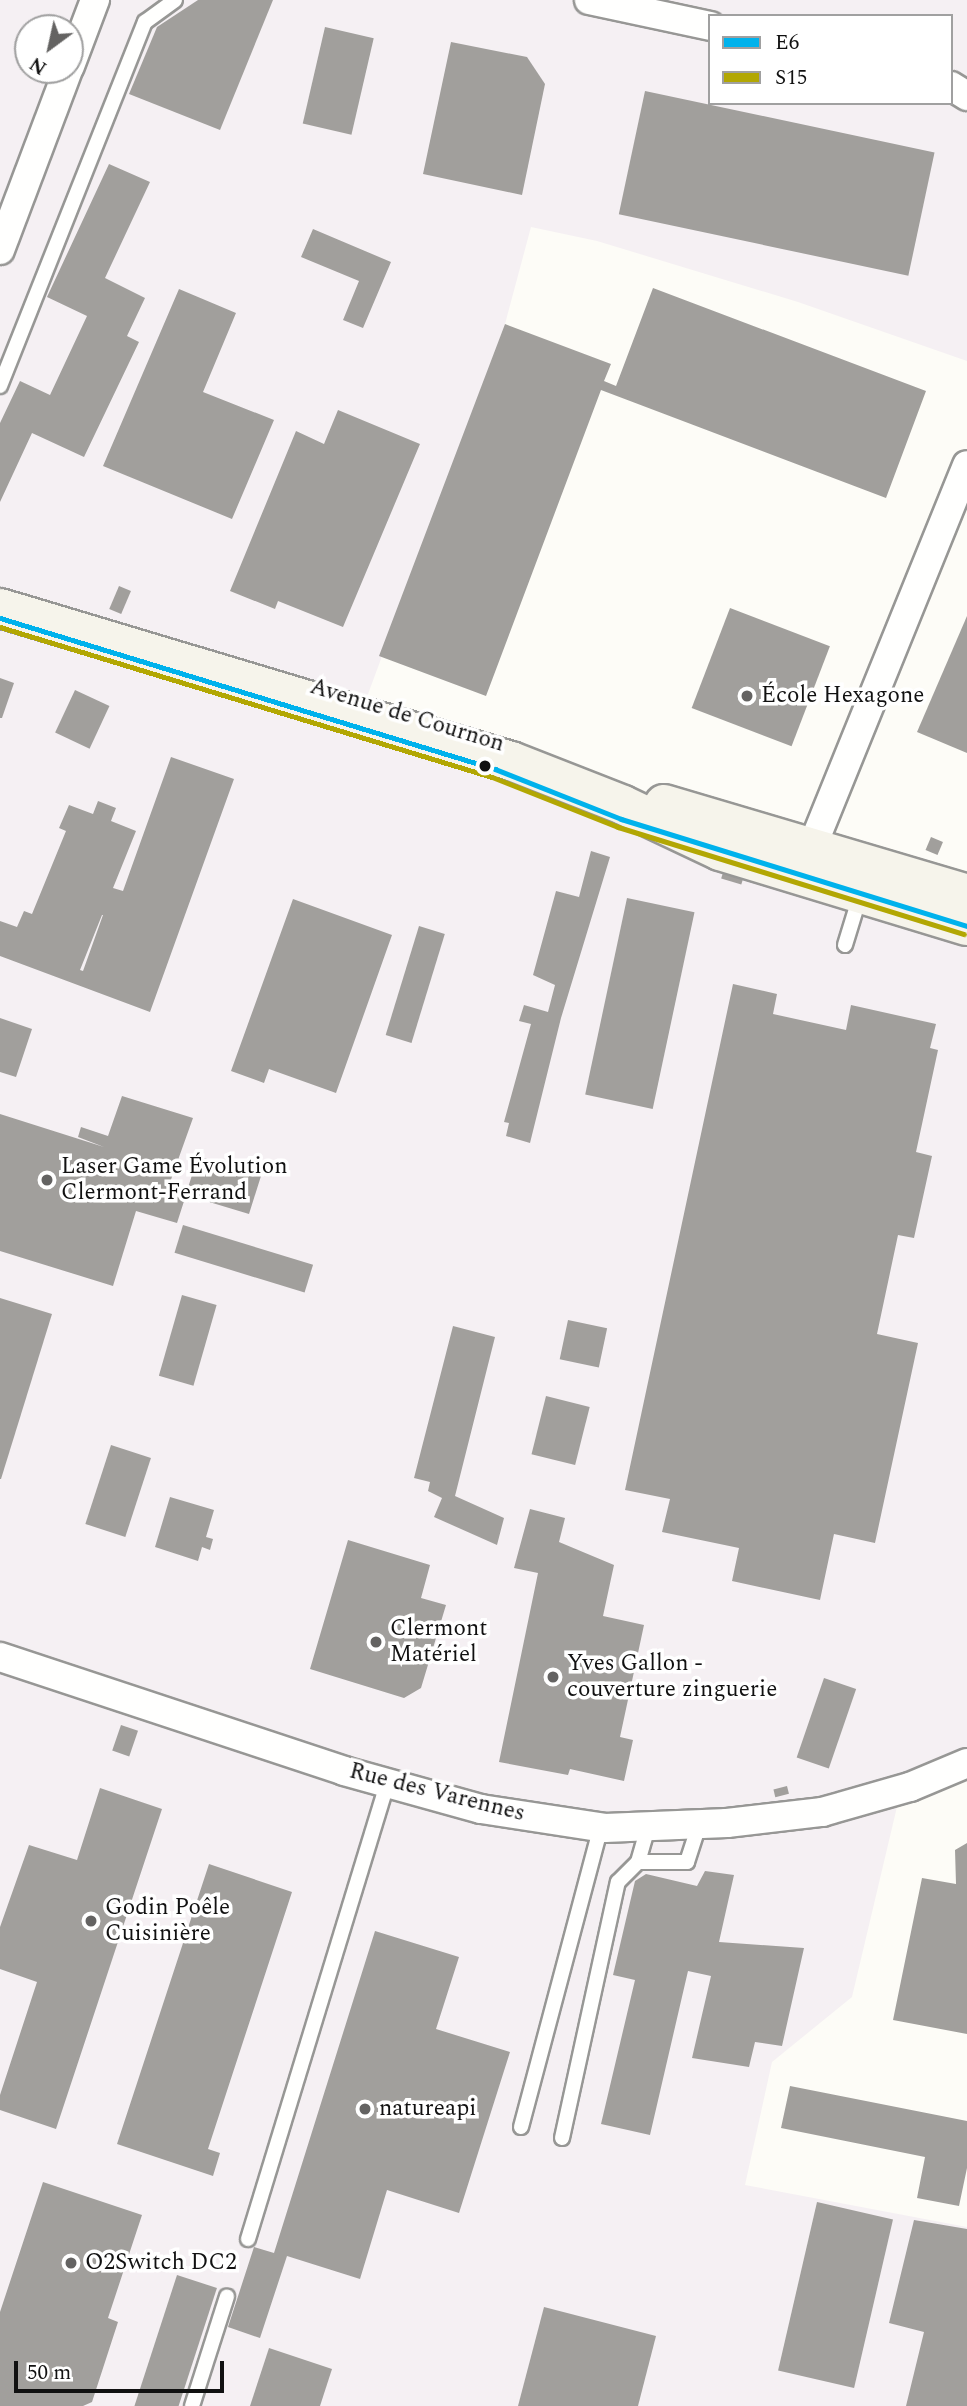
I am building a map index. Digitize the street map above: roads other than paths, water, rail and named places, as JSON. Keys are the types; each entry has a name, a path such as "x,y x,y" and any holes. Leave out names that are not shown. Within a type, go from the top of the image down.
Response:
{"main road":[{"name":"Avenue de Cournon","path":"0,591 492,740 816,865 860,895 967,926"},
{"name":"Avenue de Cournon","path":"0,608 511,761 623,805 720,851 816,865 967,894"}],"street":[{"path":"84,29 95,0"},
{"path":"589,0 708,26"},
{"path":"0,250 63,84"},
{"path":"816,865 967,465"},
{"name":"Avenue de Cournon","path":"623,805 816,865"},
{"name":"Rue des Varennes","path":"0,1657 387,1783 481,1809 600,1827 699,1824 822,1812 911,1787 967,1763"}],"lane":[{"path":"0,386 145,22 175,0"},
{"path":"0,618 495,769 720,851"},
{"path":"845,945 860,895 881,883 967,906"},
{"path":"248,2239 387,1783"},
{"path":"638,1863 687,1862 699,1824"},
{"path":"522,2127 600,1827"},
{"path":"562,2138 618,1882 638,1863 648,1827"},
{"path":"192,2406 227,2297"}],"place":[{"name":"École Hexagone","path":"747,696"},
{"name":"Laser Game Évolution Clermont-Ferrand","path":"47,1180"},
{"name":"Clermont Matériel","path":"376,1642"},
{"name":"Yves Gallon - couverture zinguerie","path":"553,1677"},
{"name":"Godin Poêle Cuisinière","path":"91,1921"},
{"name":"natureapi","path":"365,2109"},
{"name":"O2Switch DC2","path":"71,2263"}]}
